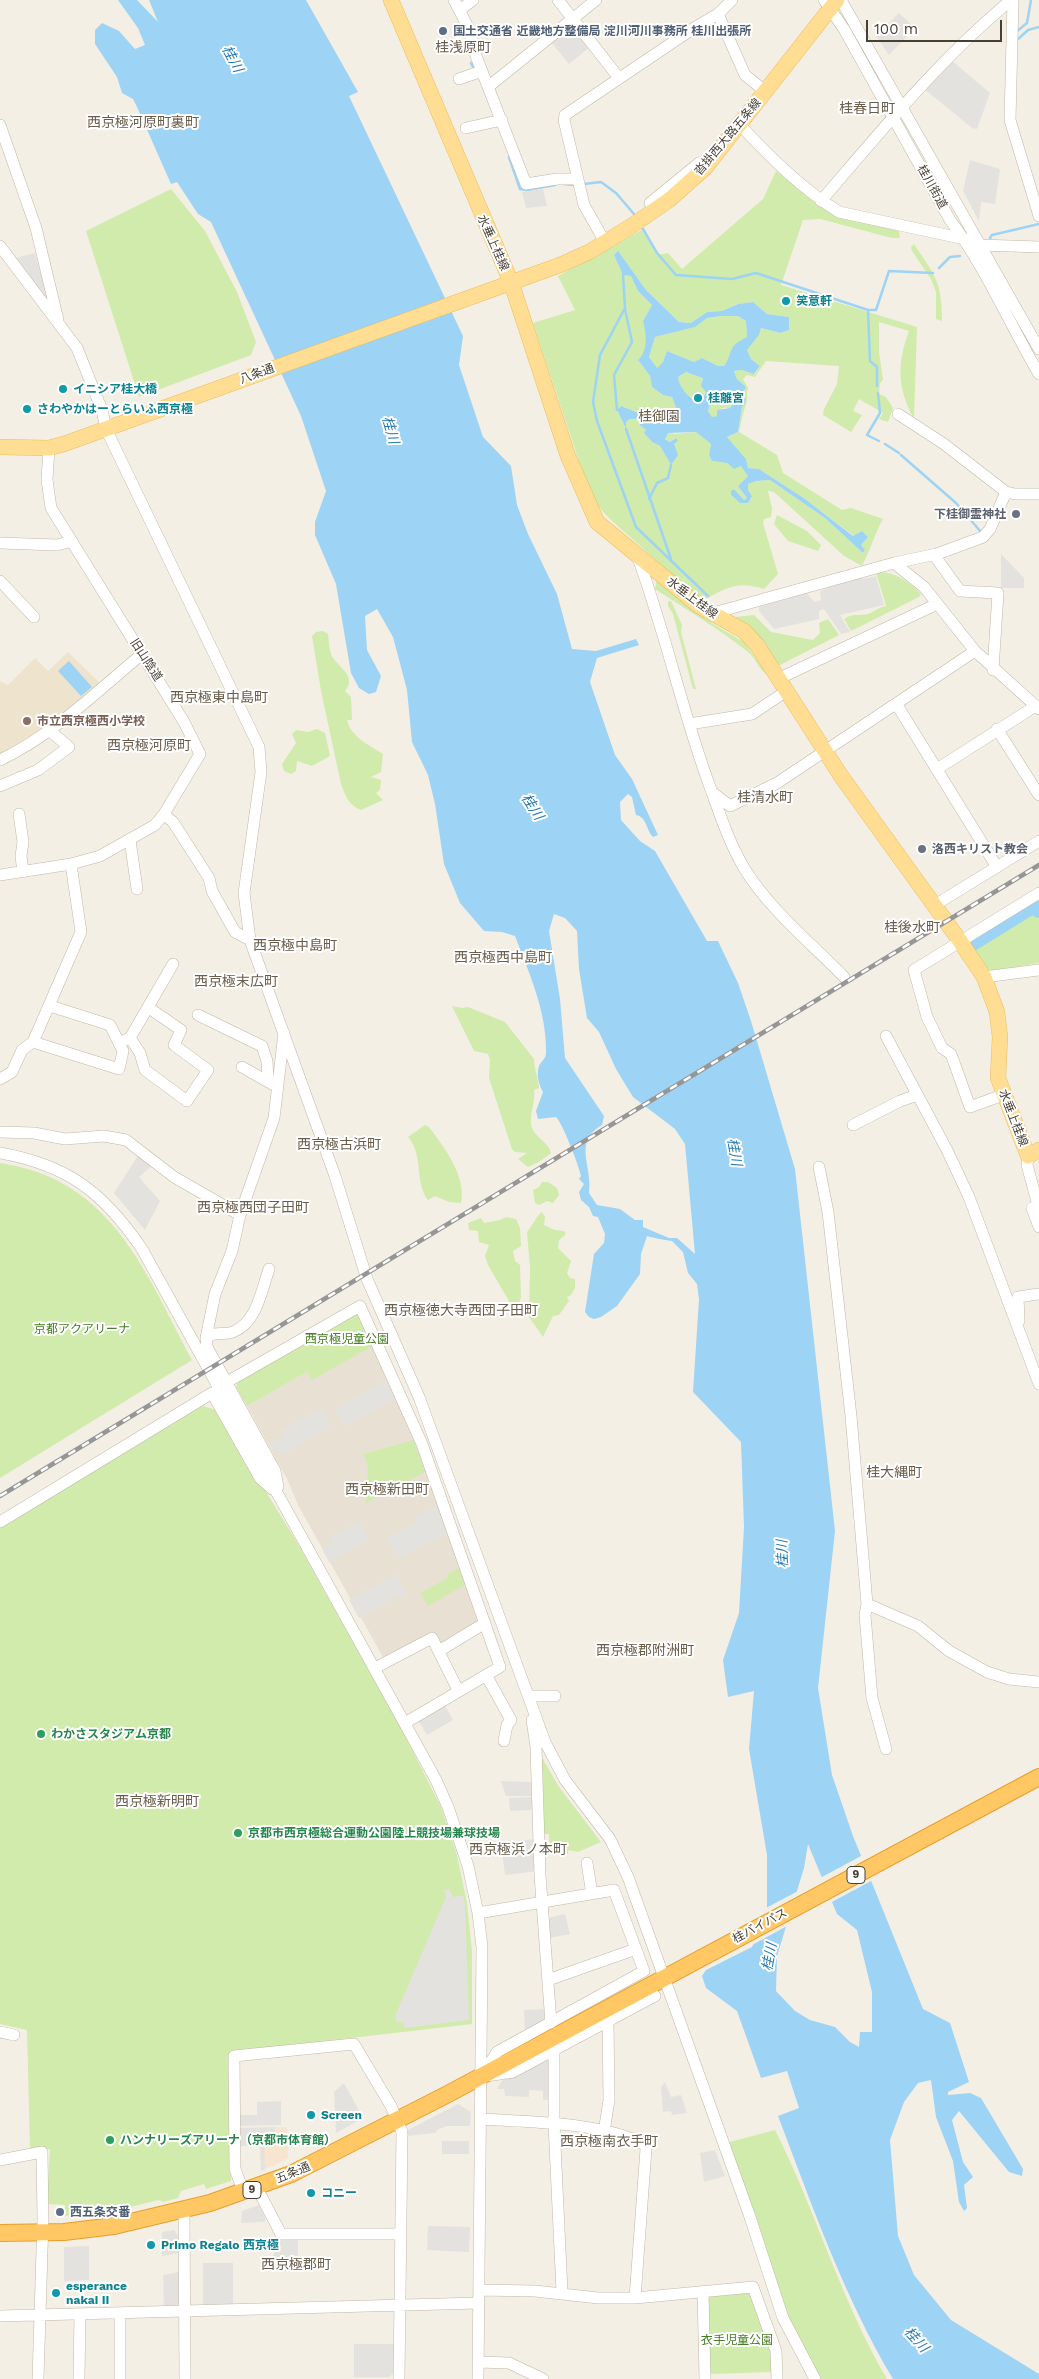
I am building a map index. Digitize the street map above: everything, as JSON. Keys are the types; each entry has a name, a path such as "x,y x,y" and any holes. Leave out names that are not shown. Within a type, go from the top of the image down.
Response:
{"highway":[{"name":"桂バイパス","path":"482,2076 1039,1777"},
{"name":"五条通","path":"0,2233 42,2226 114,2226 184,2210 250,2190 312,2164 482,2076"}],"main road":[{"name":"水垂上桂線","path":"391,0 506,283 568,456 597,522 710,614 744,631 757,645 784,684 824,752 908,872 935,905 984,977 999,1025 998,1078 1003,1094 1033,1153"},
{"name":"沓掛西大路五条線","path":"506,283 560,265 605,242 669,200 705,168 766,92 833,2"},
{"name":"八条通","path":"0,447 48,448 110,428 506,283"}],"street":[{"path":"454,0 469,29 482,71 526,184 557,179 577,179"},
{"path":"460,10 474,0"},
{"path":"558,0 574,18 619,78"},
{"path":"488,87 596,0"},
{"path":"605,242 584,205 564,120 565,115 732,0"},
{"path":"821,201 902,107 987,20 1012,0"},
{"path":"1012,0 1010,120 1039,216"},
{"name":"桂川街道","path":"833,2 902,107 1039,349"},
{"name":"桂川街道","path":"833,2 844,29 893,118 950,220 965,239 1039,374"},
{"path":"720,8 745,75 766,92"},
{"path":"459,79 482,71"},
{"path":"466,128 502,120"},
{"path":"0,125 12,154 36,228 59,324"},
{"path":"740,125 786,173 821,201 839,212 965,239 981,246 1039,246"},
{"path":"650,202 699,163 705,168"},
{"path":"0,246 77,348 110,428 258,747 262,772 244,893 250,940 336,1176 367,1279 419,1397 545,1742 565,1780 610,1839 620,1857 669,1976 783,2318 815,2379"},
{"path":"898,414 944,444 1006,492 1039,494"},
{"name":"旧山陰道","path":"0,875 71,864 100,856 155,825 164,814 200,754 184,722 52,508 48,495 48,448"},
{"path":"710,614 894,563 934,555 983,537 990,529 1006,492"},
{"path":"0,543 57,545 72,541"},
{"path":"636,554 648,587 689,724 731,844 745,870 778,912 844,977"},
{"path":"934,555 960,591 998,593 993,670"},
{"path":"894,563 924,587 975,652 1036,708 998,729 937,769"},
{"path":"0,582 34,617"},
{"path":"689,724 752,714 784,684 937,604"},
{"path":"712,792 730,806 777,783 975,652"},
{"path":"0,760 23,749 50,731 141,655"},
{"path":"897,705 997,867"},
{"path":"998,729 1039,795"},
{"path":"0,786 38,770 69,747 50,731"},
{"path":"19,814 23,842 21,856 23,872"},
{"path":"164,814 173,822 209,878 212,891 235,932 250,940"},
{"path":"130,840 137,889"},
{"path":"935,905 1039,841"},
{"path":"0,1079 12,1072 22,1050 33,1042 82,932 71,864"},
{"path":"1003,1094 970,1107 951,1054 942,1048 925,1008 914,970 1039,893"},
{"path":"119,1044 130,1038 173,964"},
{"path":"984,977 1039,970"},
{"path":"33,1042 119,1069 123,1051 110,1025 50,1006"},
{"path":"130,1038 140,1054 145,1070 186,1102 208,1070 174,1045 181,1030 149,1008"},
{"path":"198,1015 262,1046 272,1084 274,1118 240,1216 232,1251 215,1294 206,1338 207,1347 275,1471 279,1495"},
{"path":"272,1084 284,1032"},
{"path":"886,1036 911,1080 969,1197 1039,1384"},
{"path":"242,1068 272,1084"},
{"path":"853,1125 900,1101 917,1095"},
{"path":"0,1132 34,1133 65,1138 104,1136 126,1140 174,1177 240,1216"},
{"path":"0,1153 24,1157 58,1169 86,1186 123,1220 147,1258 375,1668 448,1807 468,1866 478,1912 483,1979 478,2379"},
{"path":"1033,1153 1027,1165 1038,1205 1032,1208 1039,1227"},
{"path":"819,1167 828,1212 851,1416 865,1600 867,1604 865,1615 872,1698 886,1749"},
{"path":"206,1338 214,1332 231,1333 251,1320 268,1269"},
{"path":"1018,1327 1018,1297 1039,1294"},
{"path":"227,1382 360,1306 422,1444 500,1667 458,1690 405,1723"},
{"path":"0,1522 212,1393 260,1478 279,1495"},
{"path":"867,1604 918,1626 949,1651 987,1672 1010,1680 1039,1682"},
{"path":"439,1651 485,1624"},
{"path":"375,1668 432,1638 458,1690"},
{"path":"486,1675 511,1720 507,1725 504,1741"},
{"path":"528,1696 555,1696"},
{"path":"528,1696 536,1747 551,2023"},
{"path":"587,1863 592,1894"},
{"path":"478,1912 614,1890 636,1949 643,1974 497,2052 482,2076"},
{"path":"548,1980 636,1949"},
{"path":"482,2076 514,2072 655,1996"},
{"path":"604,2132 608,2100 608,2021"},
{"path":"0,2032 14,2035"},
{"path":"399,2379 402,2234 403,2142 402,2130 398,2120 354,2044 234,2056 235,2169 281,2234 402,2234"},
{"path":"554,2050 554,2124 562,2292"},
{"path":"481,2119 554,2124 604,2132 640,2142 646,2147 635,2298"},
{"path":"0,2160 42,2152 38,2379"},
{"path":"184,2210 184,2379"},
{"path":"479,2290 562,2292 598,2298 635,2298 753,2287 776,2351 777,2379"},
{"path":"703,2291 705,2379"},
{"path":"0,2316 400,2303 479,2303"},
{"path":"120,2313 120,2379"},
{"path":"79,2379 80,2314"},
{"path":"478,2362 509,2363 543,2379"}],"shaded area":[{"path":"899,13 915,28 889,55 876,36"},
{"path":"569,26 575,27 590,47 569,64 551,42"},
{"path":"951,60 990,93 977,129 972,128 923,88"},
{"path":"970,160 1000,169 995,204 981,202 979,221 963,191"},
{"path":"543,189 547,206 526,208 522,192"},
{"path":"35,253 48,300 11,259"},
{"path":"1001,554 1024,578 1024,588 1001,588"},
{"path":"861,575 863,579 876,576 884,605 840,615 850,632 841,634 824,609 819,611 819,619 774,629 759,611 759,607 807,593 814,602 821,600 820,591"},
{"name":"市立西京極西小学校","path":"68,652 100,683 29,740 0,755 0,681 8,685 35,658 48,671"},
{"path":"139,1154 153,1165 139,1177 160,1201 145,1230 114,1193"},
{"path":"373,1346 412,1430 479,1622 444,1643 438,1642 384,1659 298,1505 287,1479 247,1406 307,1372 312,1379"},
{"path":"388,1379 396,1398 345,1426 335,1409"},
{"path":"321,1408 331,1426 280,1455 277,1449 273,1452 269,1445 284,1437 281,1430"},
{"path":"439,1505 449,1532 399,1558 387,1538 416,1523 414,1518"},
{"path":"360,1521 370,1539 329,1562 322,1549 332,1544 328,1538"},
{"path":"396,1574 406,1592 359,1618 349,1600"},
{"path":"444,1704 453,1720 427,1735 418,1720"},
{"path":"501,1781 531,1782 532,1796 506,1796"},
{"path":"532,1797 533,1810 510,1811 509,1798"},
{"path":"535,1839 538,1871 505,1875 501,1843"},
{"path":"449,1889 453,1897 463,1895 465,1904 469,2020 404,2028 403,2022 397,2023 395,2016 446,1897 444,1890"},
{"path":"565,1914 570,1934 549,1938 548,1918"},
{"path":"546,2009 543,2023 525,2033 524,2010"},
{"path":"550,2055 552,2100 543,2100 543,2091 529,2090 529,2097 505,2096 504,2089 497,2089 502,2081"},
{"path":"665,2082 671,2097 681,2095 687,2113 672,2115 671,2111 663,2112 661,2087"},
{"path":"344,2083 363,2118 336,2133 334,2092"},
{"path":"281,2101 281,2125 238,2126 238,2115 257,2115 257,2102"},
{"path":"458,2104 471,2112 470,2126 447,2126 437,2130 435,2133 407,2136 406,2131"},
{"path":"275,2127 275,2136 267,2139 264,2143 265,2169 261,2171 260,2145 239,2146 238,2128"},
{"path":"287,2127 288,2158 261,2171 260,2145 239,2146 238,2128"},
{"path":"442,2141 469,2141 469,2154 442,2154"},
{"path":"715,2150 725,2176 704,2182 700,2153"},
{"path":"259,2205 265,2217 265,2222 241,2223 242,2211"},
{"path":"428,2226 470,2227 469,2252 427,2250"},
{"path":"174,2230 179,2237 179,2253 162,2256 162,2232"},
{"path":"279,2240 298,2240 298,2271 271,2271 271,2262"},
{"path":"89,2246 89,2280 64,2281 64,2247"},
{"path":"203,2263 233,2263 233,2305 203,2305"},
{"path":"179,2272 179,2303 175,2308 164,2308 163,2275"},
{"path":"354,2344 396,2344 395,2372 389,2377 354,2377"}],"green space":[{"path":"776,171 828,211 899,231 900,238 892,238 820,219 803,220 781,285 917,327 914,419 904,397 901,375 902,354 909,331 879,322 879,352 883,380 880,383 879,394 886,397 893,408 888,422 879,419 883,413 859,399 853,411 862,415 851,432 823,415 824,409 837,384 839,366 766,361 755,377 747,375 743,379 748,388 747,402 739,432 777,455 783,473 842,510 851,508 883,519 862,566 844,556 774,492 768,491 772,508 771,517 764,519 763,523 778,574 764,589 755,586 739,585 718,592 702,601 611,520 592,500 533,323 575,310 558,276 642,230 657,255 668,253 682,269 763,199","holes":["618,252 646,290 679,322 691,323 707,312 722,311 737,304 753,302 767,314 789,317 789,330 780,333 761,328 759,335 747,350 751,359 760,366 755,374 742,370 734,371 737,379 746,387 743,393 746,402 742,407 738,432 727,437 746,459 748,468 759,469 805,499 854,536 862,531 868,537 861,545 865,550 863,553 825,518 770,480 756,481 748,484 748,490 752,496 748,503 740,503 731,495 731,492 734,489 744,500 747,498 738,486 748,476 741,465 734,469 727,463 712,461 709,455 711,444 696,432 668,433 665,438 670,442 675,438 678,441 674,444 677,455 671,465 660,446 652,442 644,433 646,430 641,425 640,419 630,419 626,422 625,428 617,410 621,406 641,414 648,414 659,420 667,419 678,413 672,397 663,395 652,387 650,376 638,360 642,356 646,341 643,321 652,305 638,291 631,276 623,275 614,255"]},
{"path":"171,189 205,231 237,292 256,342 251,355 139,397 86,231"},
{"path":"914,244 939,287 942,321 936,319 936,292 931,279 912,251 911,247"},
{"path":"738,316 746,321 747,337 741,340 724,366 718,366 702,358 694,362 667,351 663,362 657,369 649,357 655,337 694,327 707,318"},
{"path":"686,372 703,377 702,381 706,392 701,404 689,397 680,385 678,377"},
{"path":"720,393 732,404 730,408 722,408 717,416 712,417 708,411 712,398"},
{"path":"777,515 807,531 821,545 818,551 788,541 774,524"},
{"path":"876,572 895,575 921,594 919,597 851,631 844,619 851,616 868,614 886,606"},
{"path":"657,578 713,624 744,642 768,675 762,671 751,655 737,644 655,589"},
{"path":"668,601 671,601 682,625 681,632 696,689 693,689"},
{"path":"754,615 771,632 813,640 820,633 819,623 828,619 839,635 780,665 773,664 728,618"},
{"path":"323,631 328,634 333,658 348,677 348,686 345,691 351,697 352,720 347,720 349,726 356,736 383,754 381,772 371,777 381,780 380,790 376,793 383,800 361,810 350,803 341,784 321,691 312,636 316,632"},
{"path":"317,729 325,733 330,756 312,766 297,761 296,771 291,774 284,771 282,764 296,743 292,734 296,730 308,732"},
{"path":"1035,908 1039,919 1039,963 992,971 984,967 971,948"},
{"path":"452,1006 468,1007 505,1022 534,1059 539,1088 534,1090 531,1125 535,1133 548,1146 551,1153 539,1162 528,1167 518,1159 527,1153 515,1152 512,1149 489,1078 490,1060 488,1054 474,1051"},
{"path":"425,1125 435,1135 453,1163 461,1183 461,1203 449,1202 435,1196 428,1200 424,1193 416,1152 408,1137"},
{"name":"京都アクアリーナ","path":"0,1163 38,1172 71,1188 98,1209 140,1263 192,1360 0,1478"},
{"path":"542,1182 548,1182 557,1188 559,1195 553,1203 547,1201 539,1205 535,1203 533,1190 539,1187"},
{"path":"542,1212 545,1217 544,1225 555,1230 564,1231 566,1234 559,1240 558,1248 571,1261 567,1273 570,1278 575,1279 575,1288 571,1295 567,1297 569,1301 559,1315 553,1316 543,1337 529,1317 530,1268 527,1232"},
{"path":"506,1217 516,1219 520,1228 521,1246 513,1251 515,1261 520,1265 521,1297 519,1303 510,1303 488,1265 485,1256 489,1245 479,1242 478,1231 469,1230 468,1223 481,1218 484,1223"},
{"name":"西京極児童公園","path":"354,1314 359,1314 373,1346 312,1380 307,1372 247,1406 236,1387 239,1381"},
{"path":"201,1405 216,1410 298,1544 398,1722 441,1807 457,1855 467,1903 472,1952 472,2024 231,2052 231,2181 206,2189 204,2184 181,2191 178,2198 163,2202 159,2200 114,2211 65,2216 65,2205 47,2204 50,2149 30,2149 27,2030 0,2024 0,1527"},
{"path":"413,1440 425,1472 366,1503 368,1468 364,1454"},
{"path":"461,1568 466,1584 428,1606 420,1593 448,1578 447,1574"},
{"path":"539,1759 543,1759 559,1787 601,1842 578,1852 568,1850 568,1854 550,1854 549,1834 543,1834"},
{"path":"775,2130 790,2161 856,2319 887,2379 818,2379 798,2343 726,2143"},
{"name":"衣手児童公園","path":"743,2290 751,2293 772,2349 772,2372 709,2374 706,2298 710,2294"}],"water":[{"name":"桂川","path":"118,0 137,0 158,22 149,0 306,0 358,92 349,96 463,336 459,365 483,437 511,466 517,505 528,534 557,594 572,649 596,651 636,639 639,645 597,658 590,682 615,755 632,779 658,835 653,837 642,818 636,815 632,797 628,794 620,802 621,820 640,841 655,851 707,941 718,941 738,983 751,1021 795,1169 835,1531 818,1688 832,1775 853,1836 923,2009 950,2023 969,2082 948,2092 948,2095 970,2093 981,2098 1023,2169 1022,2176 1009,2172 959,2111 952,2120 963,2162 973,2177 964,2185 967,2208 964,2211 959,2202 953,2161 936,2117 931,2080 918,2083 904,2102 890,2140 898,2236 914,2275 951,2320 1039,2374 1039,2379 893,2379 875,2348 844,2283 816,2217 778,2116 799,2108 787,2071 761,2078 737,2011 706,1988 702,1976 706,1970 752,1947 767,1911 767,1855 749,1749 754,1691 728,1697 723,1660 739,1613 744,1527 741,1442 693,1392 699,1299 697,1284 688,1273 683,1252 672,1241 647,1236 641,1254 640,1274 617,1306 601,1317 594,1319 585,1312 594,1254 604,1243 605,1234 598,1217 593,1216 589,1207 581,1200 579,1192 584,1184 579,1179 581,1176 577,1164 559,1121 556,1117 538,1119 536,1111 543,1092 539,1083 538,1073 539,1066 546,1055 546,1038 544,1023 531,978 515,936 502,932 484,931 460,903 444,864 435,804 428,775 412,742 407,690 393,637 377,609 365,616 367,650 381,676 376,692 369,694 359,688 351,673 336,584 315,535 315,522 326,491 301,416 211,222 198,214 177,182 171,184 133,99 122,93 117,77 95,44 95,30 102,23 119,31 135,49 145,45 138,28","holes":["554,914 565,918 577,931 579,969 587,1018 599,1032 616,1069 633,1097 675,1129 685,1144 695,1254 677,1238 669,1238 643,1227 643,1220 635,1220 620,1209 597,1205 589,1193 586,1147 588,1139 593,1132 602,1125 604,1116 565,1058 560,999 549,931","808,1844 837,1914 857,1930 872,1992 872,2032 860,2032 859,2047 850,2042 835,2027 810,2020 795,2011 776,1991 777,1956 804,1868"]},
{"path":"618,251 646,290 679,322 691,323 707,312 722,311 738,304 753,302 767,314 789,317 789,330 780,333 761,328 759,335 747,350 751,359 760,366 754,374 742,370 734,371 737,379 746,387 743,393 746,402 742,407 738,432 727,437 746,459 748,468 759,469 805,499 853,536 862,531 868,537 861,545 865,550 863,553 825,518 770,480 756,481 748,484 748,490 752,496 748,503 740,503 731,495 731,491 734,489 744,500 747,498 738,486 748,476 741,466 734,469 727,463 712,461 709,455 711,444 696,432 668,433 665,439 670,442 676,438 678,441 674,444 678,455 671,465 660,446 652,442 644,433 646,430 640,425 640,419 630,419 626,422 626,429 617,410 621,406 641,414 648,414 656,419 667,419 678,413 672,397 663,395 652,387 650,376 638,360 645,346 646,336 643,321 652,305 638,291 631,276 623,275 614,255","holes":["738,316 746,321 747,337 733,347 724,366 718,366 702,358 694,362 667,351 663,362 657,368 649,357 655,337 695,327 707,318","686,372 703,378 701,386 706,392 701,403 693,400 686,393 680,385 678,377","719,393 732,405 730,408 717,410 717,416 712,417 708,411 712,398"]},
{"path":"69,661 92,687 81,696 58,671"}],"pier":[{"path":"863,1855 873,1880 830,1903 820,1878"},
{"path":"800,1890 789,1925 702,1972 750,1945 764,1909"}],"waterway":[{"path":"1016,32 1027,23 1031,0"},
{"path":"1017,40 1028,30 1039,27"},
{"path":"471,63 475,71"},
{"path":"509,157 520,189 527,190 555,185"},
{"path":"584,184 601,182 616,193 634,214"},
{"path":"563,184 574,185"},
{"path":"990,238 992,235 1039,224"},
{"path":"643,229 657,253 676,275 732,279 756,273 868,310 870,361 877,367 877,386"},
{"path":"939,268 950,257 960,256"},
{"path":"868,310 876,310 889,271 933,273"},
{"path":"623,275 625,308 600,355 593,402 597,421 636,527 708,596"},
{"path":"617,410 614,375 632,342 625,309"},
{"path":"878,393 880,413 867,435 879,441"},
{"path":"626,429 671,559"},
{"path":"885,444 899,453"},
{"path":"901,455 956,503 981,532"},
{"path":"649,499 657,483 668,478 671,465"},
{"path":"971,944 1034,905 1039,910"}],"railway":[{"path":"0,1496 1039,865"}],"place":[{"name":"国土交通省 近畿地方整備局 淀川河川事務所 桂川出張所","path":"443,31"},
{"name":"笑意軒","path":"786,301"},
{"name":"イニシア桂大橋","path":"63,389"},
{"name":"桂離宮","path":"698,398"},
{"name":"さわやかはーとらいふ西京極","path":"27,409"},
{"name":"下桂御霊神社","path":"1016,514"},
{"name":"市立西京極西小学校","path":"27,721"},
{"name":"洛西キリスト教会","path":"922,849"},
{"name":"わかさスタジアム京都","path":"41,1734"},
{"name":"京都市西京極総合運動公園陸上競技場兼球技場","path":"238,1833"},
{"name":"Screen","path":"311,2115"},
{"name":"ハンナリーズアリーナ（京都市体育館）","path":"110,2140"},
{"name":"コニー","path":"311,2193"},
{"name":"西五条交番","path":"60,2212"},
{"name":"Primo Regalo 西京極","path":"151,2245"},
{"name":"esperance nakai II","path":"56,2293"}],"district":[{"name":"桂浅原町","path":"463,48"},
{"name":"桂春日町","path":"867,109"},
{"name":"西京極河原町裏町","path":"143,123"},
{"name":"桂御園","path":"659,417"},
{"name":"西京極東中島町","path":"219,698"},
{"name":"西京極河原町","path":"149,746"},
{"name":"桂清水町","path":"765,798"},
{"name":"桂後水町","path":"912,928"},
{"name":"西京極中島町","path":"295,946"},
{"name":"西京極西中島町","path":"503,958"},
{"name":"西京極末広町","path":"236,982"},
{"name":"西京極古浜町","path":"339,1145"},
{"name":"西京極西団子田町","path":"253,1208"},
{"name":"西京極徳大寺西団子田町","path":"461,1311"},
{"name":"桂大縄町","path":"894,1473"},
{"name":"西京極新田町","path":"387,1490"},
{"name":"西京極郡附洲町","path":"645,1651"},
{"name":"西京極新明町","path":"157,1802"},
{"name":"西京極浜ノ本町","path":"518,1850"},
{"name":"西京極南衣手町","path":"609,2142"},
{"name":"西京極郡町","path":"296,2265"}]}
